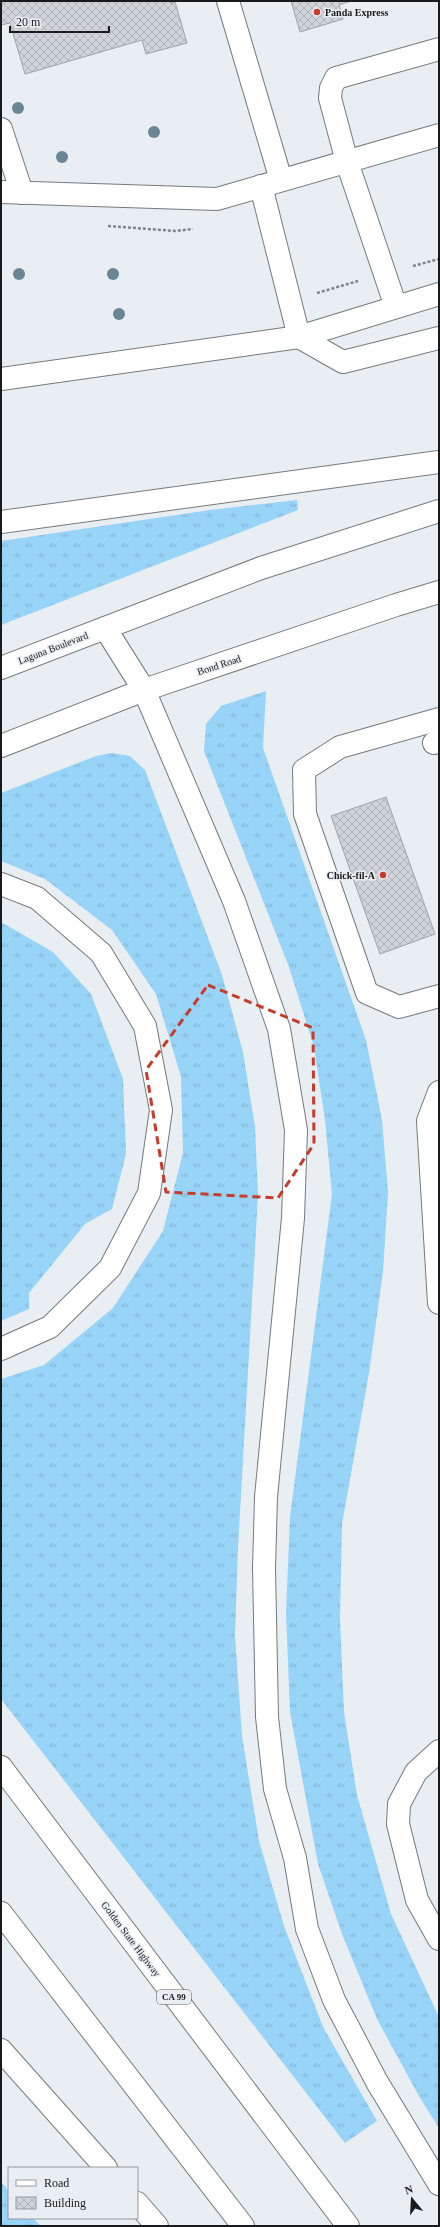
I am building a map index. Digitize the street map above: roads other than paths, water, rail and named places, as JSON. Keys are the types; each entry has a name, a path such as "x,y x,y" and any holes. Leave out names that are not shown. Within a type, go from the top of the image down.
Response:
{"main road":[{"path":"228,1 271,183 288,295 300,337 343,362 439,338"},
{"path":"396,307 347,162 330,98 331,88 336,78 439,49"},
{"path":"1,129 11,193 217,199 439,135"},
{"path":"1,379 300,337 439,294"},
{"path":"1,522 439,462"},
{"path":"439,511 261,568 105,628 144,690 234,900 279,1030 288,1075 296,1130 293,1218 266,1497 264,1568 267,1717 275,1788 295,1858 307,1928 334,2000 377,2082 439,2184"},
{"name":"Bond Road","path":"1,746 144,690 396,605 439,592"},
{"name":"Laguna Boulevard","path":"1,668 105,628"},
{"path":"439,719 340,747 304,770 306,814 367,993 399,1007 439,996"},
{"path":"1,884 38,898 101,954 145,1026 161,1110 149,1193 110,1268 50,1327 1,1349"},
{"path":"439,1092 428,1121 439,1303"},
{"path":"439,1751 416,1772 399,1804 398,1824 417,1900 439,1939"},
{"name":"Golden State Highway","path":"1,1768 348,2226"},
{"path":"1,1913 243,2226"},
{"path":"1,2050 105,2167"},
{"path":"138,2204 157,2226"}],"place":[{"name":"Panda Express","path":"317,12"},
{"name":"Chick-fil-A","path":"383,875"}]}
